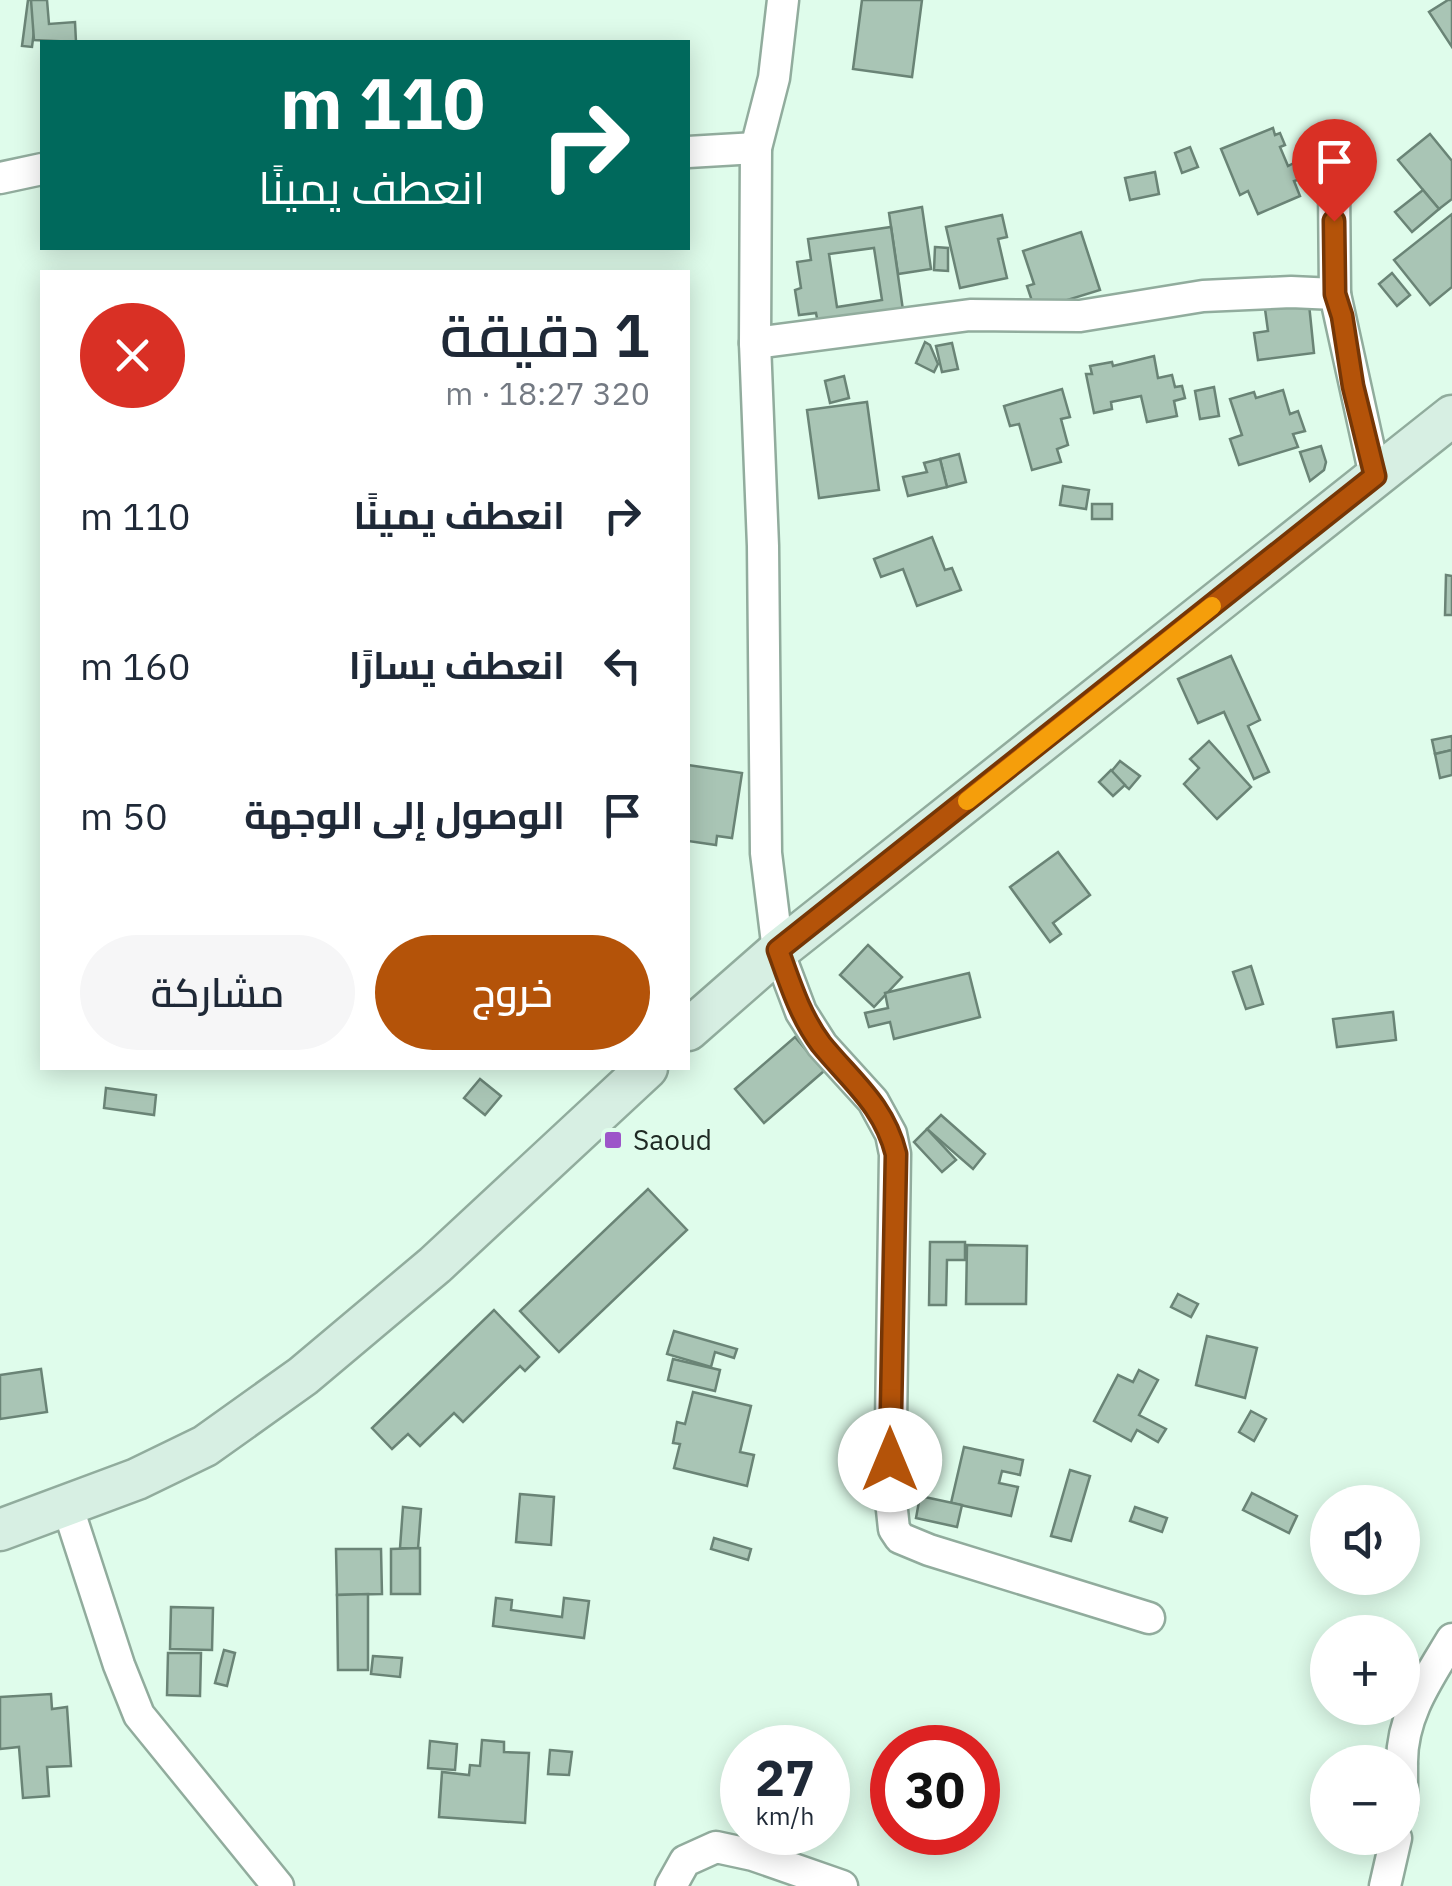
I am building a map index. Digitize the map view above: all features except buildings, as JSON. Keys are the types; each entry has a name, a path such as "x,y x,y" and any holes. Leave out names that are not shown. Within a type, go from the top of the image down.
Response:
{"main road":[{"path":"690,1028 778,950 1452,416"},
{"path":"0,1530 137,1480 205,1446 303,1376 435,1265 645,1070"}],"street":[{"path":"782,0 774,78 756,148 754,343 762,546 766,852 778,950 801,1012 822,1045 873,1101 891,1134 896,1154 890,1386 894,1529 900,1538 929,1550 1149,1618"},
{"path":"690,152 756,148"},
{"path":"0,178 40,169"},
{"path":"1334,184 1335,294 1375,476"},
{"path":"754,343 970,315 1080,316 1203,296 1335,294"},
{"path":"68,1508 139,1715 278,1886"},
{"path":"1402,1745 1409,1714 1452,1639"},
{"path":"672,1886 684,1862 716,1848 752,1854 842,1886"},
{"path":"1385,1886 1392,1855"}],"slow traffic":[{"path":"967,801 1212,606"}],"place":[{"name":"Saoud","path":"613,1140"}],"route":[{"path":"890,1460 896,1154 891,1134 873,1101 822,1045 801,1012 778,950 1375,476 1335,294 1334,221"}]}
